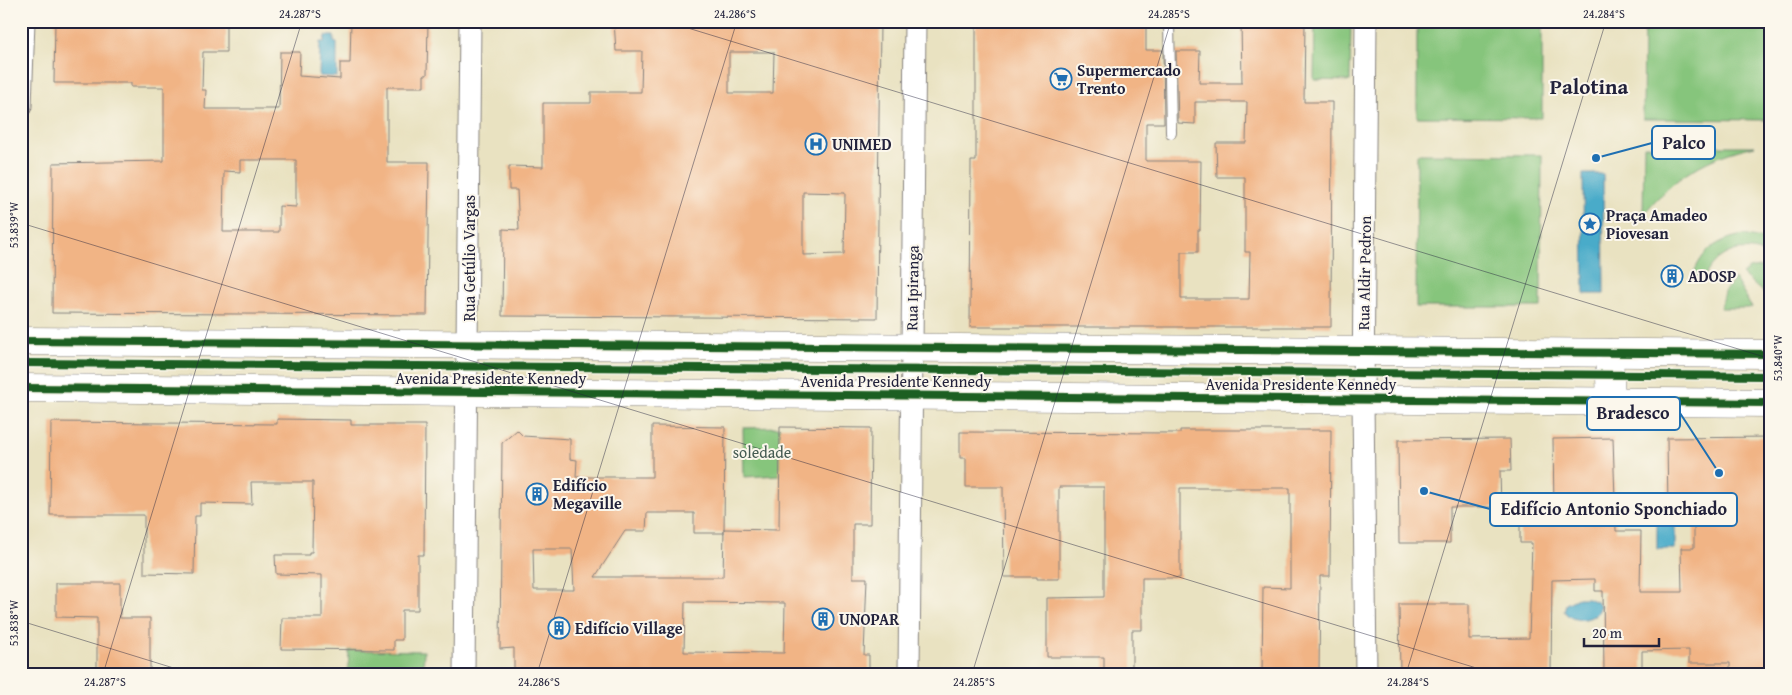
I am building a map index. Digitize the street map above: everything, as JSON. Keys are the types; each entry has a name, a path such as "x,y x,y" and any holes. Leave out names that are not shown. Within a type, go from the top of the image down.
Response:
{"main road":[{"name":"Avenida Presidente Kennedy","path":"21,341 1771,354"},
{"path":"1609,353 1611,401"},
{"name":"Avenida Presidente Kennedy","path":"21,388 1363,398 1771,403"}],"street":[{"path":"21,106 24,21"},
{"name":"Rua Getúlio Vargas","path":"464,674 470,21"},
{"name":"Rua Ipiranga","path":"909,674 915,21"},
{"name":"Rua Aldir Pedron","path":"1366,21 1363,398 1366,674"}],"lane":[{"path":"1169,21 1171,133"}],"green space":[{"path":"1315,21 1351,21 1350,81 1314,80"},
{"path":"1417,21 1542,21 1542,118 1417,117"},
{"path":"1644,21 1771,21 1771,120 1643,119"},
{"path":"1644,146 1755,146 1722,156 1693,170 1679,179 1643,215"},
{"path":"1417,154 1542,155 1541,307 1416,307"},
{"path":"1744,235 1768,241 1769,255 1749,250 1731,252 1716,261 1704,278 1693,276 1696,267 1712,248 1726,240"},
{"path":"1764,266 1770,267 1769,298 1742,274 1749,269"},
{"path":"1735,279 1752,308 1720,308 1724,292"},
{"name":"soledade","path":"780,427 780,475 744,477 743,428"},
{"path":"349,650 424,651 423,674 348,674"}],"water":[{"path":"325,36 334,36 334,42 337,43 337,77 319,76 320,42 324,42"},
{"path":"1583,174 1603,174 1604,294 1584,294"},
{"path":"1657,520 1675,520 1675,549 1657,549"},
{"path":"1578,598 1588,598 1598,603 1600,607 1598,613 1590,618 1580,620 1567,615 1564,611 1566,604"}],"building":[{"path":"55,21 226,21 226,52 203,52 202,90 206,90 205,109 279,109 280,52 300,52 299,76 340,79 340,63 350,63 351,21 428,21 427,75 424,75 424,87 387,87 387,162 429,162 427,315 52,313 53,163 164,161 164,87 131,87 131,83 54,83","holes":["240,160 296,160 296,207 279,206 279,232 223,232 224,171 240,172"]},
{"path":"614,21 880,21 877,318 502,316 503,229 519,230 517,190 509,190 509,166 543,167 543,103 591,103 591,92 641,92 642,51 616,51","holes":["729,52 774,52 773,93 729,93","803,192 845,193 844,254 803,255"]},
{"path":"976,21 1146,21 1146,50 1163,50 1164,123 1146,123 1146,161 1201,161 1198,252 1181,252 1181,299 1249,299 1250,252 1245,252 1245,177 1217,177 1216,143 1246,143 1247,102 1195,102 1195,124 1178,123 1176,51 1200,51 1199,83 1242,83 1241,21 1305,21 1304,102 1332,102 1331,327 970,327 971,161 976,161"},
{"path":"277,419 351,420 351,425 425,425 424,555 418,555 418,610 402,610 402,640 394,640 394,650 281,649 282,618 322,618 322,575 276,574 275,555 309,555 309,552 312,552 313,482 251,482 252,504 200,503 200,516 195,516 194,574 144,573 144,515 50,515 51,422 277,424"},
{"path":"652,426 725,427 724,529 779,530 780,427 871,428 870,524 853,524 853,578 867,578 864,655 869,655 869,674 514,674 514,648 500,649 502,443 517,430 523,436 570,439 570,459 577,460 576,477 652,477","holes":["647,513 694,513 694,533 724,533 723,577 595,577 625,531 646,531","533,549 572,549 574,590 534,590","685,602 785,603 784,653 684,652"]},
{"path":"1180,430 1331,430 1330,576 1320,576 1319,674 1262,674 1263,587 1290,588 1290,488 1180,488 1180,578 1142,578 1142,630 1132,630 1132,674 1104,674 1104,657 1047,657 1047,598 1104,597 1104,487 1059,487 1059,579 1004,577 1003,487 966,487 966,458 960,458 960,432 1180,433"},
{"path":"1771,437 1771,674 1730,674 1730,663 1689,663 1689,650 1642,651 1642,674 1604,674 1603,591 1595,591 1595,579 1552,580 1551,674 1400,674 1399,604 1469,604 1469,639 1529,638 1532,543 1520,543 1520,509 1554,509 1553,439 1613,438 1616,531 1641,531 1640,592 1682,592 1681,548 1694,548 1694,509 1668,510 1667,438"},
{"path":"1510,439 1511,471 1500,471 1501,507 1450,507 1450,543 1399,543 1398,440"},
{"path":"56,583 120,583 120,618 150,618 150,674 97,674 97,618 56,617"}],"cycle path":[{"path":"21,341 1771,354"},
{"path":"21,363 1771,376"},
{"path":"21,388 1771,403"}],"place":[{"name":"Supermercado Trento","path":"1061,79"},
{"name":"UNIMED","path":"816,144"},
{"name":"Palco","path":"1596,158"},
{"name":"Praça Amadeo Piovesan","path":"1590,224"},
{"name":"ADOSP","path":"1672,276"},
{"name":"Bradesco","path":"1719,473"},
{"name":"Edifício Antonio Sponchiado","path":"1424,491"},
{"name":"Edifício Megaville","path":"537,494"},
{"name":"UNOPAR","path":"823,619"},
{"name":"Edifício Village","path":"559,628"}],"district":[{"name":"Palotina","path":"1589,86"}]}
